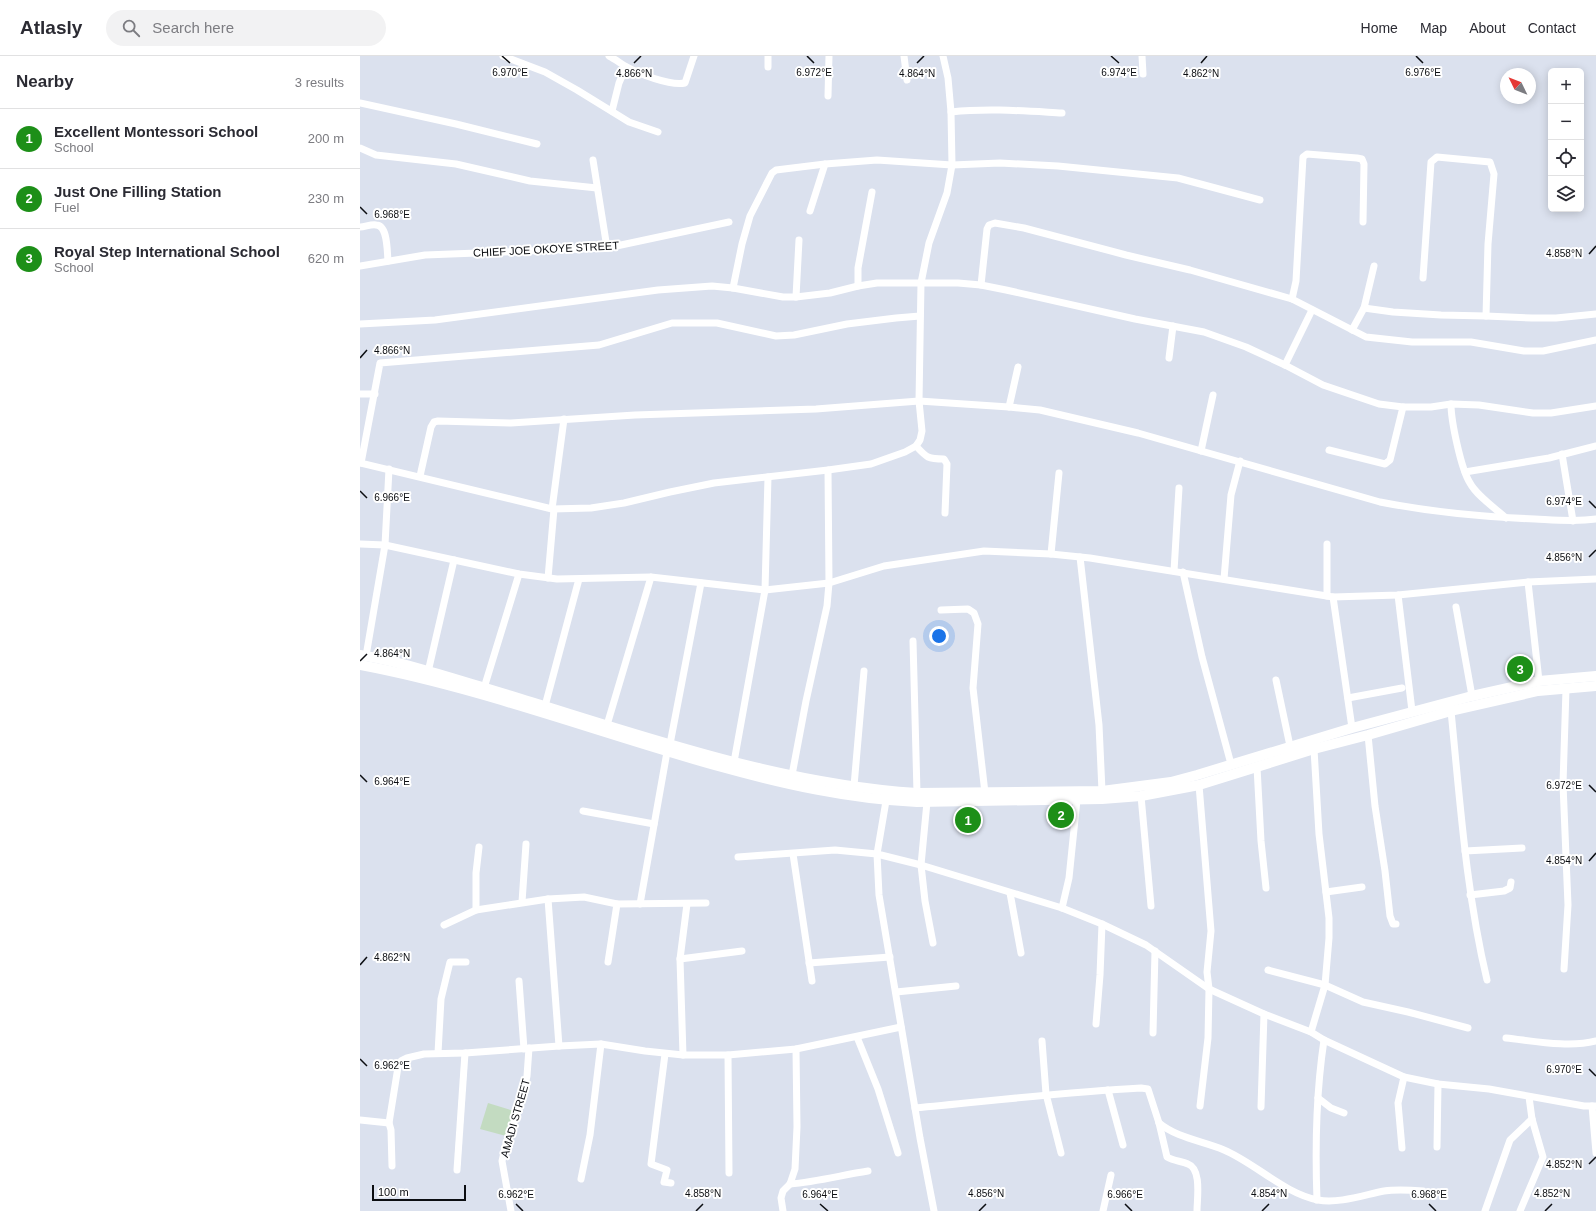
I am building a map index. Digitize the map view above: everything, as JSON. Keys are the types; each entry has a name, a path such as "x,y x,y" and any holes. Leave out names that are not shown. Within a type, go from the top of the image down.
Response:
{"main road":[{"path":"363,656 428,672 607,725 668,748 792,775 854,786 917,793 1102,791 1171,782 1352,728 1472,696 1539,681 1596,676"},
{"path":"360,665 462,689 792,785 843,795 886,801 927,802 1077,800 1141,796 1200,785 1314,749 1451,711 1524,694 1595,687"}],"street":[{"path":"503,56 545,72 630,122 658,132"},
{"path":"609,56 626,66 649,76 678,85 686,83 694,56"},
{"path":"768,56 768,67"},
{"path":"828,96 829,56"},
{"path":"904,56 906,80"},
{"path":"920,316 846,324 794,335 776,336 717,323 672,323 599,345 380,363 360,463 420,476 553,509 598,507 714,483 871,464 905,452 916,446 920,440 922,431 919,401 921,282 929,243 947,193 952,165 951,112 948,78 943,56"},
{"path":"1142,56 1143,74"},
{"path":"612,111 619,83 626,66"},
{"path":"360,103 456,124 537,144"},
{"path":"951,112 972,110 1010,110 1062,113"},
{"path":"360,148 376,156 456,164 530,182 597,188"},
{"path":"1292,299 1296,281 1303,156 1307,154 1362,159 1364,164 1363,222"},
{"path":"1423,278 1431,162 1437,157 1490,162 1494,174 1488,244 1486,316"},
{"path":"593,160 607,248"},
{"path":"733,288 742,244 750,216 772,173 776,170 878,160 952,165 1000,163 1058,166 1178,178 1260,200"},
{"path":"810,211 825,164"},
{"path":"858,286 858,268 872,192"},
{"name":"CHIEF JOE OKOYE STREET","path":"360,266 424,255 607,248 730,222"},
{"path":"981,285 987,229 988,225 995,223 1024,228 1190,270 1292,299 1366,337 1412,342 1471,342 1524,351 1543,351 1596,340"},
{"path":"360,227 377,224 382,227 385,231 388,261"},
{"path":"796,297 799,240"},
{"path":"1352,330 1364,308 1374,266"},
{"path":"360,324 435,320 658,290 712,286 733,288 783,297 796,297 830,293 858,286 877,284 921,282 981,285 1204,332 1246,347 1340,392 1379,404 1403,407 1431,407 1451,404 1479,405 1533,413 1551,414 1596,406"},
{"path":"1364,308 1393,312 1440,315 1556,318 1596,314"},
{"path":"1285,365 1312,310"},
{"path":"1169,358 1173,326"},
{"path":"1009,407 1018,367"},
{"path":"360,394 375,394"},
{"path":"1201,451 1213,395"},
{"path":"420,476 431,427 434,422 511,423 564,419 816,408 919,401 1040,410 1138,433 1380,502 1506,518 1573,521 1596,519"},
{"path":"1451,404 1453,421 1465,472 1470,483 1474,489 1506,518"},
{"path":"1329,450 1385,464 1390,460 1403,407"},
{"path":"548,578 553,509 564,419"},
{"path":"916,446 926,457 930,459 944,459 947,464 945,513"},
{"path":"1465,472 1562,454 1596,446"},
{"path":"1562,454 1573,521"},
{"path":"1224,579 1231,495 1240,461"},
{"path":"363,656 385,545 389,469"},
{"path":"792,775 827,606 829,582 828,470"},
{"path":"1051,554 1059,473"},
{"path":"734,762 765,590 768,477"},
{"path":"1174,571 1180,488"},
{"path":"360,544 385,545 519,574 548,578 579,579 651,577 765,590 829,582 884,566 984,551 1080,557 1330,596 1398,595 1528,582 1596,579"},
{"path":"1327,544 1330,596 1352,728"},
{"path":"1080,557 1099,725 1102,791"},
{"path":"428,672 454,560"},
{"path":"1183,572 1202,657 1231,764"},
{"path":"484,688 519,574"},
{"path":"607,725 651,577"},
{"path":"544,706 579,579"},
{"path":"1528,582 1539,681"},
{"path":"640,904 668,748 701,583"},
{"path":"1398,595 1412,711"},
{"path":"1456,607 1472,696"},
{"path":"941,610 968,609 974,613 978,624 973,688 985,793"},
{"path":"913,641 917,793"},
{"path":"854,786 864,671"},
{"path":"1276,680 1290,746"},
{"path":"1348,698 1402,688"},
{"path":"1564,969 1568,905 1563,784 1566,689"},
{"path":"1451,711 1470,895 1478,945 1487,980"},
{"path":"1368,735 1375,806 1385,870 1390,916 1391,922 1396,924"},
{"path":"1312,1032 1325,985 1329,938 1326,892 1319,834 1314,749"},
{"path":"1257,767 1261,841 1266,888"},
{"path":"1200,785 1211,931 1207,972 1209,989 1208,1038 1200,1106"},
{"path":"1141,796 1150,906"},
{"path":"1062,908 1070,878 1077,800"},
{"path":"886,801 877,854 879,895 934,1211"},
{"path":"927,802 921,865 925,901 933,943"},
{"path":"583,812 654,824"},
{"path":"522,902 526,844"},
{"path":"476,910 476,873 479,847"},
{"path":"1465,851 1522,848"},
{"path":"738,857 834,850 877,854 921,865 1062,908 1102,924 1155,951 1209,989 1264,1014 1312,1032 1324,1040 1404,1077 1438,1084 1489,1089 1529,1097 1594,1106 1596,1153"},
{"path":"793,854 812,981"},
{"path":"1470,895 1504,891 1510,888 1511,882"},
{"path":"1326,892 1362,887"},
{"path":"1010,892 1021,952"},
{"path":"444,926 476,910 548,899 584,897 617,904 706,903"},
{"path":"548,899 559,1046"},
{"path":"608,962 617,904"},
{"path":"683,1056 680,959 682,931 687,904"},
{"path":"1096,1024 1102,924"},
{"path":"680,959 742,951"},
{"path":"1153,1033 1155,951"},
{"path":"809,963 890,957"},
{"path":"438,1053 441,999 450,962 466,962"},
{"path":"1268,970 1325,985 1363,1002 1468,1028"},
{"name":"AMADI STREET","path":"512,1211 502,1161 506,1144 522,1100 527,1076 527,1049 519,981"},
{"path":"896,992 956,986"},
{"path":"1261,1107 1264,1014"},
{"path":"392,1166 391,1130 389,1123 398,1067 401,1062 407,1058 424,1054 465,1053 601,1044 683,1056 728,1056 796,1049 901,1027"},
{"path":"857,1036 878,1089 898,1153"},
{"path":"1506,1038 1572,1044 1596,1041"},
{"path":"1317,1200 1316,1167 1319,1071 1324,1040"},
{"path":"1042,1041 1046,1094 1061,1154"},
{"path":"581,1179 590,1135 601,1044"},
{"path":"783,1211 781,1198 783,1191 790,1184 795,1169 798,1127 796,1049"},
{"path":"457,1170 465,1053"},
{"path":"665,1054 651,1164 667,1170 664,1182 671,1184"},
{"path":"728,1056 728,1174"},
{"path":"1402,1148 1398,1103 1404,1077"},
{"path":"1437,1147 1438,1084"},
{"path":"915,1108 984,1102 1046,1094 1148,1089 1160,1123 1167,1157 1194,1167 1197,1175 1197,1211"},
{"path":"1108,1090 1123,1145"},
{"path":"1520,1211 1543,1157 1532,1119 1529,1097"},
{"path":"1318,1098 1331,1108 1344,1113"},
{"path":"1485,1211 1510,1140 1532,1119"},
{"path":"360,1120 389,1123"},
{"path":"1160,1123 1167,1130 1224,1150 1296,1192 1317,1200 1327,1201 1361,1197 1385,1191 1423,1191"},
{"path":"790,1184 810,1182 829,1177 868,1171"},
{"path":"1103,1211 1110,1175"}],"green space":[{"path":"488,1103 514,1111 506,1136 480,1129"}],"place":[{"name":"Royal Step International School","path":"1520,669"},
{"name":"Just One Filling Station","path":"1061,815"},
{"name":"Excellent Montessori School","path":"968,820"}]}
